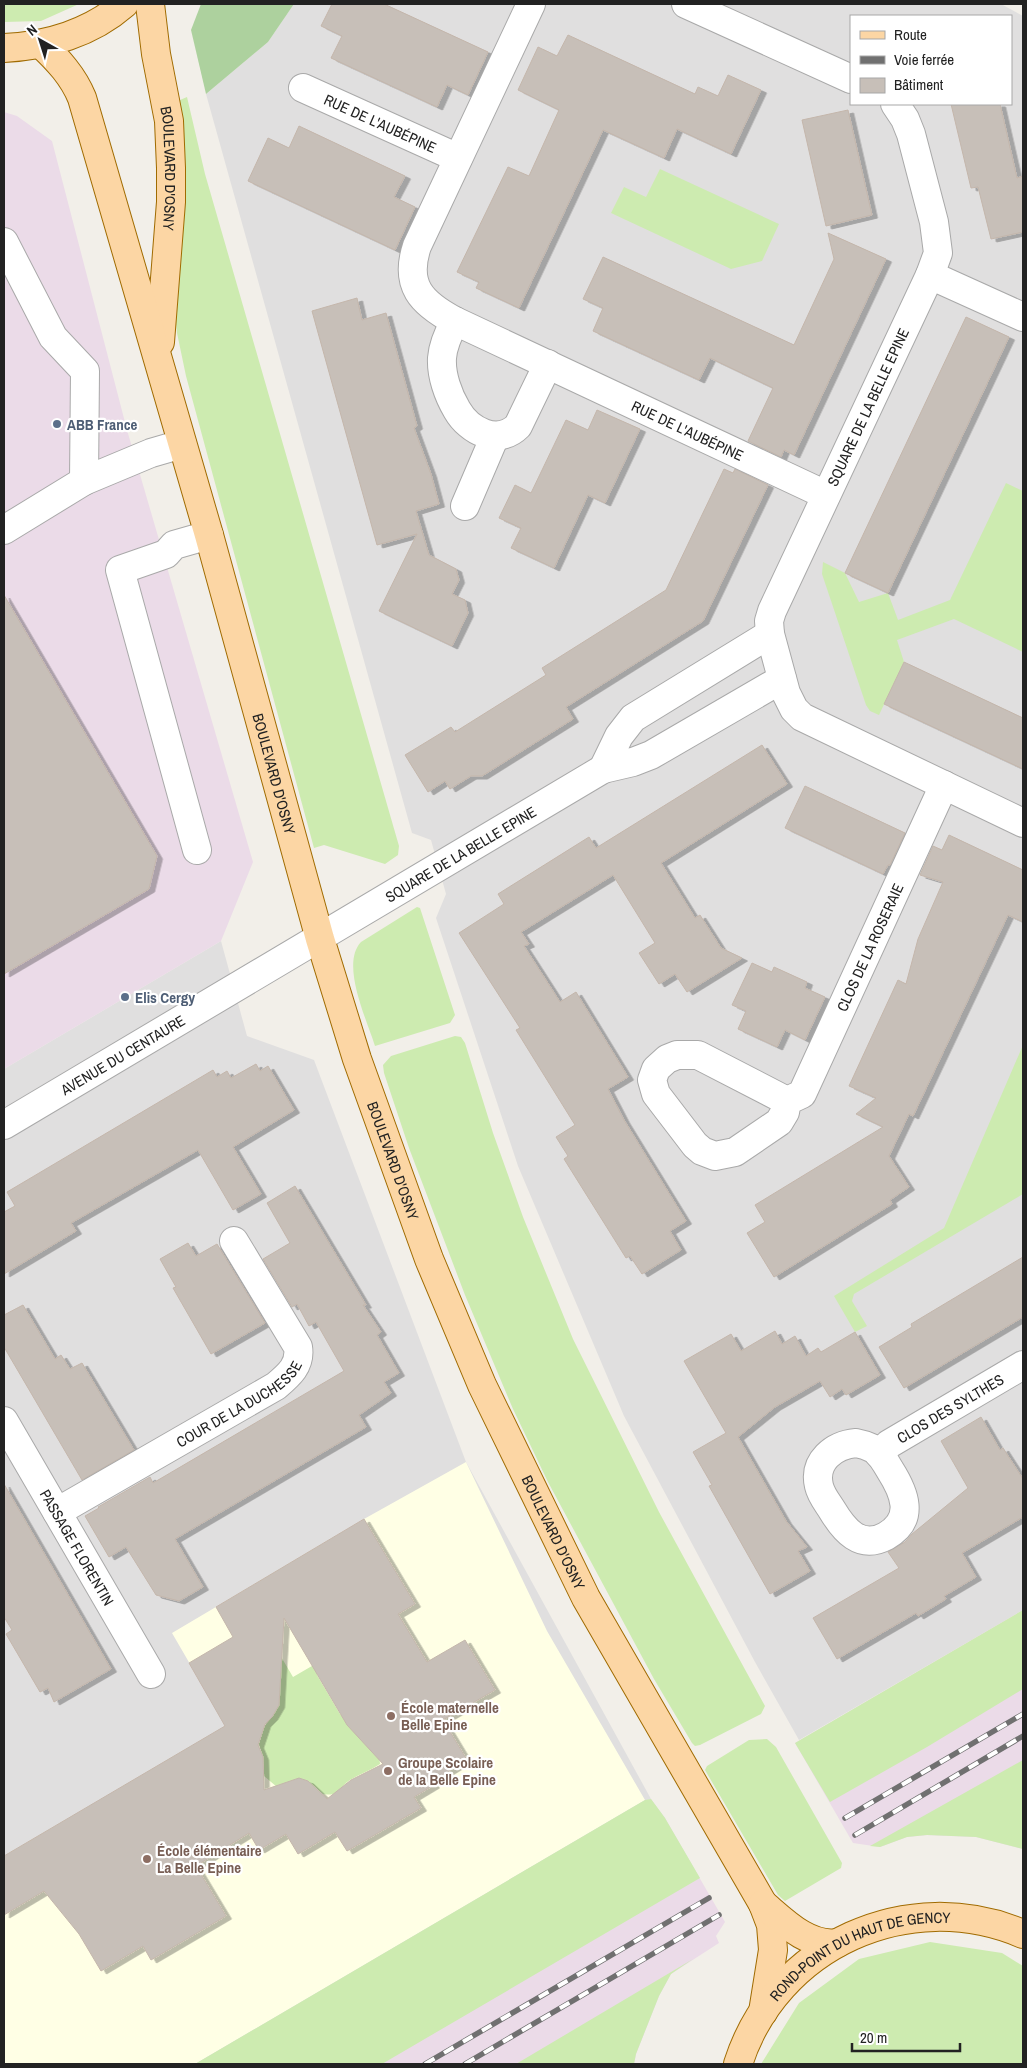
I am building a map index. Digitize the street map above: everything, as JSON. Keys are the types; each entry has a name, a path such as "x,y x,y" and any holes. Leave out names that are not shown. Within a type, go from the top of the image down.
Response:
{"main road":[{"path":"4,48 40,44 82,31 101,21 124,4"},
{"name":"BOULEVARD D'OSNY","path":"150,4 156,54 169,121 171,168 171,202 161,316 160,364"},
{"name":"BOULEVARD D'OSNY","path":"40,44 62,65 78,86 82,98 209,535 320,939 357,1059 394,1167 428,1259 482,1385 586,1598 763,1904 771,1925 773,1950 762,2012"},
{"name":"BOULEVARD D'OSNY","path":"763,1904 782,1921 807,1936 827,1943 837,1943"},
{"name":"ROND-POINT DU HAUT DE GENCY","path":"738,2064 750,2033 762,2012 790,1978 812,1959 837,1943 881,1925 928,1917 975,1920 1023,1934"}],"street":[{"name":"RUE DE L'AUBÉPINE","path":"531,4 417,246 411,268 415,286 426,303 436,311 455,321 826,495"},
{"path":"686,4 850,80"},
{"name":"RUE DE L'AUBÉPINE","path":"303,88 458,158"},
{"path":"897,105 906,119 934,222 938,253 930,274 1023,317"},
{"path":"4,242 53,337 85,371 84,481"},
{"name":"SQUARE DE LA BELLE EPINE","path":"930,274 772,611 769,622 770,634 788,698 794,709 802,717 1023,823"},
{"path":"455,321 446,339 442,357 443,372 448,393 457,411 477,430 495,436 508,434 518,426 548,364"},
{"path":"465,506 495,436"},
{"path":"4,530 84,481 151,453 182,444"},
{"path":"197,850 120,570 166,554 174,546 209,535"},
{"path":"603,769 619,736 633,718 770,634"},
{"name":"SQUARE DE LA BELLE EPINE","path":"320,939 439,865 603,769 633,762 651,755 782,679"},
{"name":"CLOS DE LA ROSERAIE","path":"787,1101 802,1094 944,785"},
{"name":"AVENUE DU CENTAURE","path":"4,1125 320,939"},
{"name":"CLOS DE LA ROSERAIE","path":"677,1055 698,1055 787,1101 785,1112 779,1122 735,1152 715,1156 702,1152 696,1145 656,1094 652,1080 656,1069 667,1059 677,1055"},
{"name":"COUR DE LA DUCHESSE","path":"57,1512 276,1386 296,1366 300,1358 298,1347 234,1241"},
{"name":"CLOS DES SYLTHES","path":"879,1454 889,1444 1023,1365"},
{"name":"PASSAGE FLORENTIN","path":"4,1421 152,1674"}],"shaded area":[{"path":"294,4 1001,4 1023,16 1023,1610 799,1740 755,1662 624,1416 518,1166 436,918 446,894 431,840 412,833 206,94 268,42"},
{"path":"4,112 17,116 52,141 127,430 253,862 221,941 4,1069"},
{"path":"221,941 247,1036 314,1060 466,1462 651,1799 665,1818 249,2064 4,2064 4,1069"},
{"name":"Groupe Scolaire de la Belle Epine","path":"466,1462 547,1631 645,1800 195,2064 4,2064 4,1856 226,1726 172,1633 364,1519"},
{"path":"1023,1610 1023,1849 976,1837 927,1835 907,1837 880,1847 853,1843 795,1743"},
{"path":"665,1818 725,1922 716,1936 719,1943 671,1974 659,1996 636,2054 634,2064 249,2064"}],"green space":[{"path":"4,4 79,4 41,21 4,22"},
{"path":"201,4 294,4 268,42 206,94 191,30"},
{"path":"187,97 205,174 399,846 398,855 385,864 324,845 314,848 186,376 177,333 174,306 183,158 180,100"},
{"path":"660,169 779,224 762,261 731,269 611,213 624,187 646,197"},
{"path":"1006,483 1023,491 1023,652 954,619 897,640 904,662 879,715 870,711 866,705 822,574 823,562 845,573 859,602 888,593 898,620 950,600"},
{"path":"417,907 420,908 455,1015 450,1023 375,1046 357,993 353,964 355,952 361,942"},
{"path":"455,1036 461,1037 465,1043 493,1133 523,1217 573,1339 659,1512 765,1706 761,1714 700,1745 695,1746 692,1743 654,1679 548,1482 513,1409 465,1295 409,1148 383,1065 391,1056"},
{"path":"1023,1045 1023,1194 854,1294 852,1301 867,1326 855,1332 834,1296 944,1228"},
{"path":"1023,1610 1023,1689 927,1747 830,1802 795,1743"},
{"path":"280,1655 293,1677 324,1659 317,1675 340,1714 379,1754 380,1764 350,1780 336,1793 323,1794 308,1781 301,1779 277,1787 264,1776 263,1757 259,1744 264,1727 279,1705"},
{"path":"767,1739 776,1747 842,1863 841,1868 785,1901 778,1895 705,1770 707,1766 749,1740"},
{"path":"1023,1760 1023,1849 976,1837 927,1835 907,1837 880,1847 870,1846"},
{"path":"651,1799 665,1818 700,1878 382,2064 195,2064 645,1800"},
{"path":"930,1942 1002,1953 1023,1966 1023,2064 761,2064 799,2003 859,1959"},
{"path":"693,1959 671,1974 659,1996 636,2054 634,2064 516,2064"}],"building":[{"path":"332,4 384,4 488,52 468,95 447,85 437,107 331,58 342,36 321,26"},
{"path":"568,35 695,94 698,87 718,96 728,75 761,90 731,154 677,129 664,158 603,130 519,308 476,288 479,282 457,272 508,167 529,176 559,110 518,90 538,47 557,56"},
{"path":"951,105 1000,105 1017,178 1023,176 1023,232 991,239 978,187 971,188"},
{"path":"848,110 872,215 826,226 802,120"},
{"path":"299,126 405,176 394,197 415,207 395,250 248,181 268,138 289,148"},
{"path":"828,233 886,259 794,455 784,450 781,457 748,441 773,388 710,358 699,380 593,331 603,308 583,299 603,257 794,345 834,259"},
{"path":"357,298 362,320 386,313 417,426 414,428 431,474 439,504 416,511 429,555 456,569 459,580 452,594 465,600 468,613 452,646 379,611 417,534 377,545 312,311"},
{"path":"966,317 1009,337 888,593 845,573"},
{"path":"597,410 640,429 605,503 588,495 554,568 511,548 521,528 499,518 515,485 531,493 566,420 588,430"},
{"path":"724,469 733,473 735,469 768,485 703,621 566,707 573,719 482,776 471,776 450,789 445,781 428,792 405,755 451,727 455,732 546,675 542,668 666,590"},
{"path":"4,595 157,856 149,889 4,974"},
{"path":"904,662 1023,718 1023,769 884,704"},
{"path":"762,745 787,784 661,863 695,918 700,915 721,948 742,958 687,992 675,974 659,984 639,953 655,943 613,875 521,932 529,944 524,946 560,1002 576,992 628,1077 608,1089 624,1120 686,1221 670,1231 681,1250 642,1274 630,1256 626,1258 564,1159 568,1156 556,1137 575,1125 516,1030 520,1028 459,933 504,904 498,894 589,837 596,848"},
{"path":"805,786 905,833 890,865 888,865 883,874 785,828"},
{"path":"949,835 1023,870 1023,922 1008,915 913,1116 909,1114 889,1156 909,1187 890,1200 892,1204 774,1277 747,1233 765,1222 755,1205 883,1127 856,1114 876,1098 849,1086 898,980 906,984 918,939 943,882 920,875 933,846 942,850"},
{"path":"752,963 772,972 774,967 807,982 805,988 825,997 805,1040 785,1030 777,1047 738,1029 746,1011 732,1005"},
{"path":"256,1064 260,1071 268,1066 294,1110 233,1147 261,1194 233,1210 198,1150 71,1223 76,1231 4,1274 4,1212 15,1206 7,1192 213,1070 217,1077 227,1071 231,1078"},
{"path":"295,1186 366,1305 363,1305 381,1332 377,1335 399,1373 384,1382 391,1393 359,1415 366,1427 175,1539 203,1587 179,1601 156,1595 126,1547 109,1557 85,1516 150,1477 153,1483 344,1371 316,1322 309,1326 297,1304 292,1307 263,1259 290,1243 267,1203"},
{"path":"188,1243 196,1256 217,1244 265,1323 211,1354 173,1288 176,1287 160,1259"},
{"path":"1023,1257 1023,1317 904,1388 879,1347 912,1327 911,1324"},
{"path":"23,1305 55,1359 61,1355 70,1369 82,1363 134,1450 82,1480 4,1347 4,1315"},
{"path":"775,1331 782,1344 795,1336 806,1356 818,1348 821,1352 855,1332 880,1375 846,1395 842,1389 830,1397 820,1381 775,1407 738,1437 786,1521 807,1547 798,1551 810,1571 770,1594 709,1486 712,1485 693,1452 726,1433 684,1361 731,1334 741,1351"},
{"path":"981,1417 1000,1450 1003,1448 1023,1479 1023,1517 962,1553 976,1577 944,1596 946,1599 918,1616 916,1613 837,1659 813,1618 899,1568 888,1552 905,1542 912,1534 968,1488 941,1441"},
{"path":"4,1484 111,1669 54,1702 48,1688 40,1692 6,1634 12,1630 4,1617"},
{"path":"364,1519 415,1604 398,1614 427,1662 465,1640 495,1690 443,1720 467,1760 431,1782 434,1785 414,1797 421,1808 347,1851 335,1832 298,1854 286,1834 259,1850 249,1833 196,1866 226,1916 151,1960 143,1946 101,1971 79,1934 44,1891 4,1915 4,1856 225,1726 189,1663 233,1637 216,1607","holes":["284,1618 347,1725 383,1764 351,1780 327,1799 308,1781 299,1778 264,1790 263,1757 258,1745 265,1724 279,1705"]}],"railway":[{"path":"845,1818 1023,1714"},
{"path":"855,1835 1023,1736"},
{"path":"425,2064 709,1898"},
{"path":"465,2064 719,1915"}],"place":[{"name":"ABB France","path":"57,424"},
{"name":"Elis Cergy","path":"125,997"},
{"name":"École maternelle Belle Epine","path":"391,1716"},
{"name":"Groupe Scolaire de la Belle Epine","path":"388,1771"},
{"name":"École élémentaire La Belle Epine","path":"147,1859"}]}
